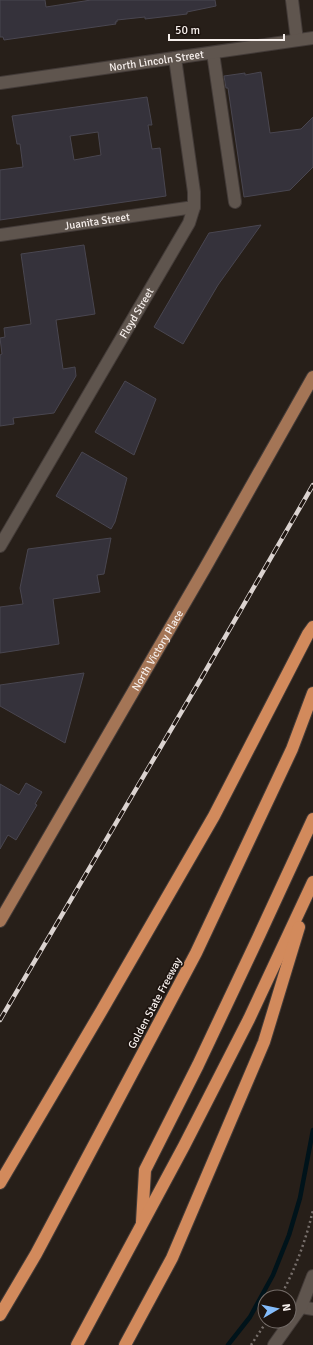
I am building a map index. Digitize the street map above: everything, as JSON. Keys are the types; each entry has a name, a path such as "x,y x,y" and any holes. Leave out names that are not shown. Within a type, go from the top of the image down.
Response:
{"highway":[{"path":"0,1183 210,823 313,627"},
{"name":"Golden State Freeway","path":"0,1315 40,1247 196,953 292,749 313,692"},
{"path":"142,1225 145,1170 198,1065 313,819"},
{"path":"77,1345 188,1139 249,1019 312,884"},
{"path":"125,1345 172,1258 264,1042 312,884"}],"main road":[{"name":"North Victory Place","path":"0,921 205,568 313,377"}],"street":[{"path":"292,0 298,40"},
{"name":"North Lincoln Street","path":"0,84 313,38"},
{"path":"213,53 235,202"},
{"name":"Floyd Street","path":"0,546 181,240 189,223 194,207 194,192 175,58"},
{"name":"Juanita Street","path":"0,234 194,207"},
{"path":"274,1345 307,1308 313,1276"}],"path":[{"path":"285,1289 302,1249 313,1210"},
{"path":"251,1345 262,1329"}],"building":[{"path":"0,0 45,0 46,7 91,0 215,0 216,6 187,12 187,14 145,19 145,17 117,20 117,22 115,22 116,24 4,40 3,37 0,37"},
{"path":"261,72 270,133 301,129 313,117 313,167 290,190 244,197 228,88 226,88 224,76 245,73 245,75"},
{"path":"147,97 152,125 148,125 152,149 160,148 166,196 0,220 0,170 23,167 20,144 17,144 12,116","holes":["98,132 101,155 74,160 70,136"]},
{"path":"261,225 218,285 183,344 154,327 209,233"},
{"path":"84,245 95,314 56,320 63,369 75,367 76,376 54,413 13,418 14,424 0,426 0,355 2,354 0,338 5,337 4,328 31,324 21,254"},
{"path":"125,381 156,399 134,455 95,432"},
{"path":"82,452 127,478 115,522 111,529 56,496"},
{"path":"111,538 104,574 97,575 100,592 53,599 59,644 0,653 0,607 23,604 20,588 28,549"},
{"path":"84,673 65,743 0,706 0,685"},
{"path":"26,783 42,792 35,804 37,805 16,840 8,835 0,849 0,784 19,795"}],"waterway":[{"path":"228,1345 250,1317 273,1275 289,1235 300,1198 313,1130"}],"railway":[{"path":"0,1020 313,485"}]}
